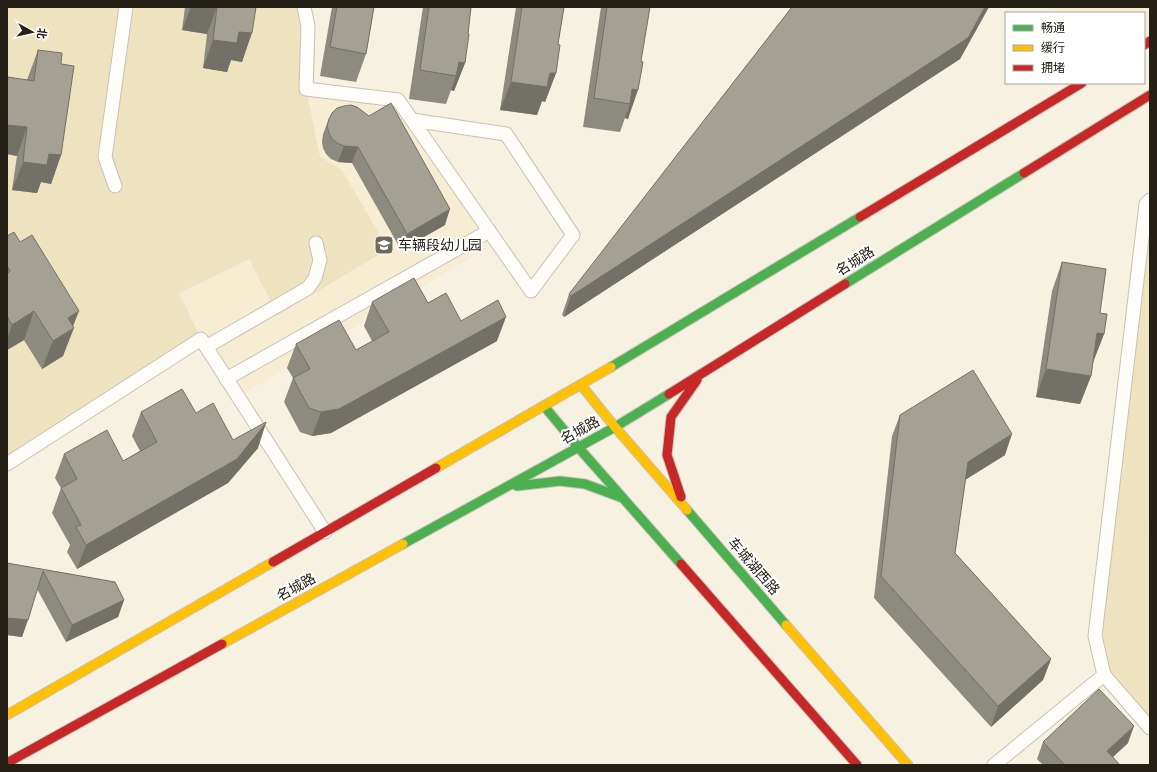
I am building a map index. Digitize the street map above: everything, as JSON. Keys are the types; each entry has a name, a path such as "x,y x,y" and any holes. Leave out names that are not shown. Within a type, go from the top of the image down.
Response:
{"main road":[{"path":"7,715 581,385 1080,84"},
{"name":"名城路","path":"7,763 615,426 1150,95"},
{"path":"685,507 667,454 671,417 702,372"},
{"name":"车城湖西路","path":"581,385 908,765"},
{"path":"544,406 623,499 857,765"},
{"path":"506,487 560,481 585,484 623,499"}],"lane":[{"path":"115,186 105,157 126,7"},
{"path":"304,7 308,26 306,89 398,100 489,231 532,291 573,235 506,134 412,120"},
{"path":"1150,200 1146,204 1094,636 1104,675 1150,728"},
{"path":"226,379 489,231"},
{"path":"7,464 203,343 308,288 315,278 320,260 316,243"},
{"path":"203,343 325,532"},
{"path":"994,765 1104,675"}],"path":[{"path":"170,195 198,176 306,89"},
{"path":"203,343 179,293 270,248 226,154"},
{"path":"255,215 319,179"},
{"path":"1108,522 1141,531 1150,524"}],"shaded area":[{"path":"7,7 304,7 306,89 320,157 342,170 388,249 278,315 249,259 179,293 201,339 7,464"},
{"path":"1048,7 1150,7 1150,43 1145,46 1145,12 1052,12"},
{"name":"车辆段幼儿园","path":"306,89 398,100 497,242 238,397 201,339 179,293 283,242"},
{"path":"1150,200 1150,728 1104,675 1095,636"}],"building":[{"path":"217,7 256,7 252,33 239,32 237,43 213,40"},
{"path":"337,7 374,7 366,54 330,47"},
{"path":"429,7 471,7 465,63 459,62 456,76 420,70"},
{"path":"522,7 564,7 558,44 560,45 556,73 550,73 547,87 511,82"},
{"path":"607,7 650,7 638,90 632,89 630,104 594,98"},
{"path":"792,7 985,7 968,38 571,296 569,294"},
{"path":"38,50 62,53 61,64 74,66 61,155 49,154 47,165 23,162 27,127 7,125 8,77 34,81"},
{"path":"391,103 450,209 407,234 358,147 344,146 337,143 332,139 327,126 332,113 337,108 351,105 357,107 369,116"},
{"path":"14,232 20,242 32,235 79,311 68,318 74,328 53,341 34,311 12,325 7,316 7,274 10,271 7,266 7,236"},
{"path":"1062,262 1106,269 1100,313 1107,314 1104,334 1097,333 1091,376 1046,369"},
{"path":"414,278 428,303 446,293 461,321 498,300 506,317 339,409 321,412 309,408 293,378 310,369 296,344 339,320 356,350 389,332 372,302"},
{"path":"973,370 1012,434 968,462 955,553 1051,659 998,706 881,576 900,415"},
{"path":"182,389 196,413 213,403 233,440 266,423 237,459 86,545 76,527 81,525 61,488 77,479 64,454 107,430 123,461 157,442 141,412"},
{"path":"7,563 115,582 124,600 72,625 43,571 28,620 7,618"},
{"path":"1099,689 1134,726 1107,751 1120,765 1065,765 1043,742"}],"traffic: fast":[{"path":"845,284 1024,173"},
{"path":"611,367 860,217"},
{"path":"403,544 615,427 669,394"},
{"path":"544,406 681,564"},
{"path":"517,486 560,481 585,484 620,497"},
{"path":"687,510 786,625"}],"traffic: slow":[{"path":"436,468 611,367"},
{"path":"581,385 615,427 687,510"},
{"path":"222,644 403,544"},
{"path":"7,715 273,562"},
{"path":"786,625 908,765"}],"traffic: jam":[{"path":"1145,44 1150,41"},
{"path":"860,217 1080,84"},
{"path":"1024,173 1150,95"},
{"path":"669,394 845,284"},
{"path":"681,497 667,455 671,417 697,380"},
{"path":"273,562 436,468"},
{"path":"681,564 857,765"},
{"path":"7,763 222,644"}],"place":[{"name":"车辆段幼儿园","path":"384,245"}]}
